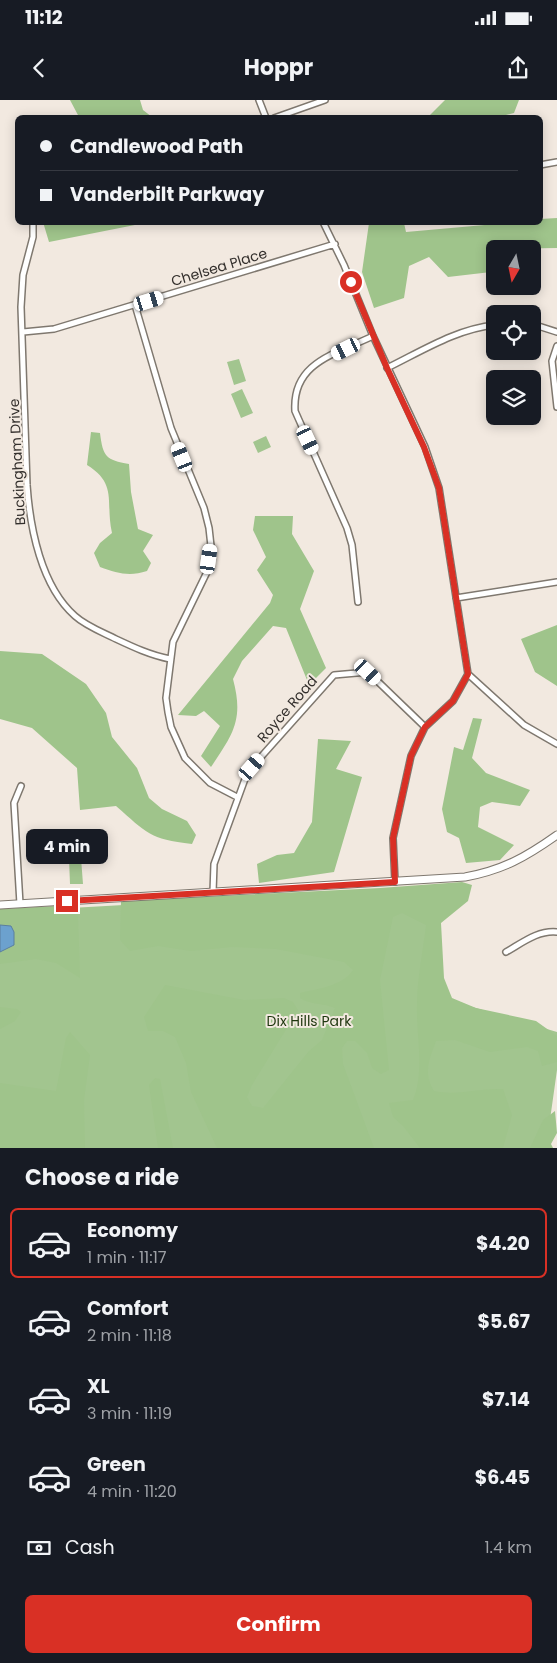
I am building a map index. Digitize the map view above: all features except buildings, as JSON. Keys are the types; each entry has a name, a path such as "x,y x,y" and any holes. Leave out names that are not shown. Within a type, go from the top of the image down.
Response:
{"main road":[{"path":"0,905 465,877 492,872 533,852 557,835"}],"street":[{"path":"259,100 265,115"},
{"path":"282,115 325,100"},
{"path":"543,164 557,162"},
{"name":"Buckingham Drive","path":"33,225 33,237 21,290 29,513 35,541 51,583 62,602 76,617 131,646 154,656 170,659"},
{"path":"325,225 335,244 387,368 424,447 439,488 468,674 453,701 425,727 411,756 395,820 393,838 395,882"},
{"name":"Chelsea Place","path":"23,332 54,329 335,244"},
{"path":"135,305 171,428 204,508 211,546 207,572 173,642 170,659 168,712 177,742 185,758 210,783 237,797"},
{"path":"387,368 449,337 468,330 486,327"},
{"path":"541,327 557,332"},
{"path":"358,602 352,545 348,528 295,411 294,398 304,373 318,362 373,336"},
{"path":"557,346 552,361 557,407"},
{"path":"456,598 557,582"},
{"name":"Royce Road","path":"213,892 214,864 237,797 252,767 334,675 368,672 425,727"},
{"path":"468,674 524,725 557,744"},
{"path":"20,904 14,803 21,786"},
{"path":"506,952 535,935 557,932"}],"green space":[{"path":"70,100 140,100 143,110 149,115 78,115"},
{"path":"445,100 519,100 514,113 506,115 430,115"},
{"path":"557,218 557,248 541,248 541,240 486,240 486,273 448,277 429,257 409,266 404,298 374,308 362,272 369,225 404,225 406,232 485,225 543,225 543,219"},
{"path":"44,225 135,225 49,242"},
{"path":"239,359 246,381 234,385 227,362"},
{"path":"242,389 253,413 241,418 231,394"},
{"path":"91,432 100,433 104,452 107,456 115,461 129,464 131,492 138,529 153,535 143,551 151,563 147,571 129,574 100,567 94,553 100,543 112,533 107,487 97,472 87,465"},
{"path":"266,436 271,447 258,453 253,442"},
{"path":"255,516 293,516 292,534 314,571 300,609 326,668 309,685 286,628 273,626 242,661 233,679 237,716 231,735 211,767 201,756 220,726 204,711 196,716 178,715 270,603 273,595 257,570 266,557 253,530"},
{"path":"557,625 557,686 535,672 521,639"},
{"path":"0,651 42,654 86,684 106,713 112,737 137,768 149,798 162,809 187,821 196,835 192,844 157,837 142,829 116,806 80,810 77,768 32,728 0,719"},
{"path":"473,718 482,719 472,758 486,773 530,790 520,806 492,802 480,807 478,827 514,845 500,860 466,863 459,838 447,832 442,809 454,747 463,750"},
{"path":"318,739 351,741 336,769 362,777 334,872 259,883 257,864 277,855 294,853 312,822"},
{"path":"81,858 83,884 70,884 69,859"},
{"path":"462,882 472,885 468,901 441,923 444,978 452,998 476,1008 536,1021 557,1036 557,1062 542,1066 538,1051 527,1047 490,1052 455,1040 436,1041 428,1066 429,1078 434,1091 451,1093 503,1089 512,1115 503,1148 420,1148 403,1126 393,1117 389,1103 413,1100 417,1089 419,1053 417,995 426,925 402,913 393,917 380,980 389,1070 381,1074 372,1068 367,1053 355,1041 347,1041 342,1048 343,1064 374,1148 217,1148 191,1092 186,1063 175,1037 163,1031 148,1031 144,1017 165,985 244,1000 284,998 293,1002 298,1010 252,1085 247,1097 252,1106 263,1108 309,1051 322,1040 335,1008 304,1000 300,998 300,993 322,988 343,980 353,970 344,962 276,949 232,947 191,951 158,946 130,951 120,940 121,901"},
{"name":"Dix Hills Park","path":"459,886 436,913 442,998 557,1032 557,1070 546,1148 0,1148 0,912"},
{"path":"74,905 78,915 80,978 56,963 36,959 0,964 0,952 14,945 11,926 0,925 0,909"},
{"path":"0,1007 17,1009 21,1012 15,1021 0,1029"},
{"path":"70,1032 90,1055 84,1100 85,1148 0,1148 0,1083 56,1091 66,1038"},
{"path":"155,1078 160,1079 173,1148 158,1148 149,1085"},
{"path":"555,1111 557,1133 551,1144 553,1148 530,1148 543,1120"}],"water":[{"path":"0,925 11,926 14,932 14,945 0,952"}],"route":[{"path":"67,901 395,882 393,838 395,820 411,756 425,727 453,701 468,674 439,488 424,447 387,368 351,282"}]}
